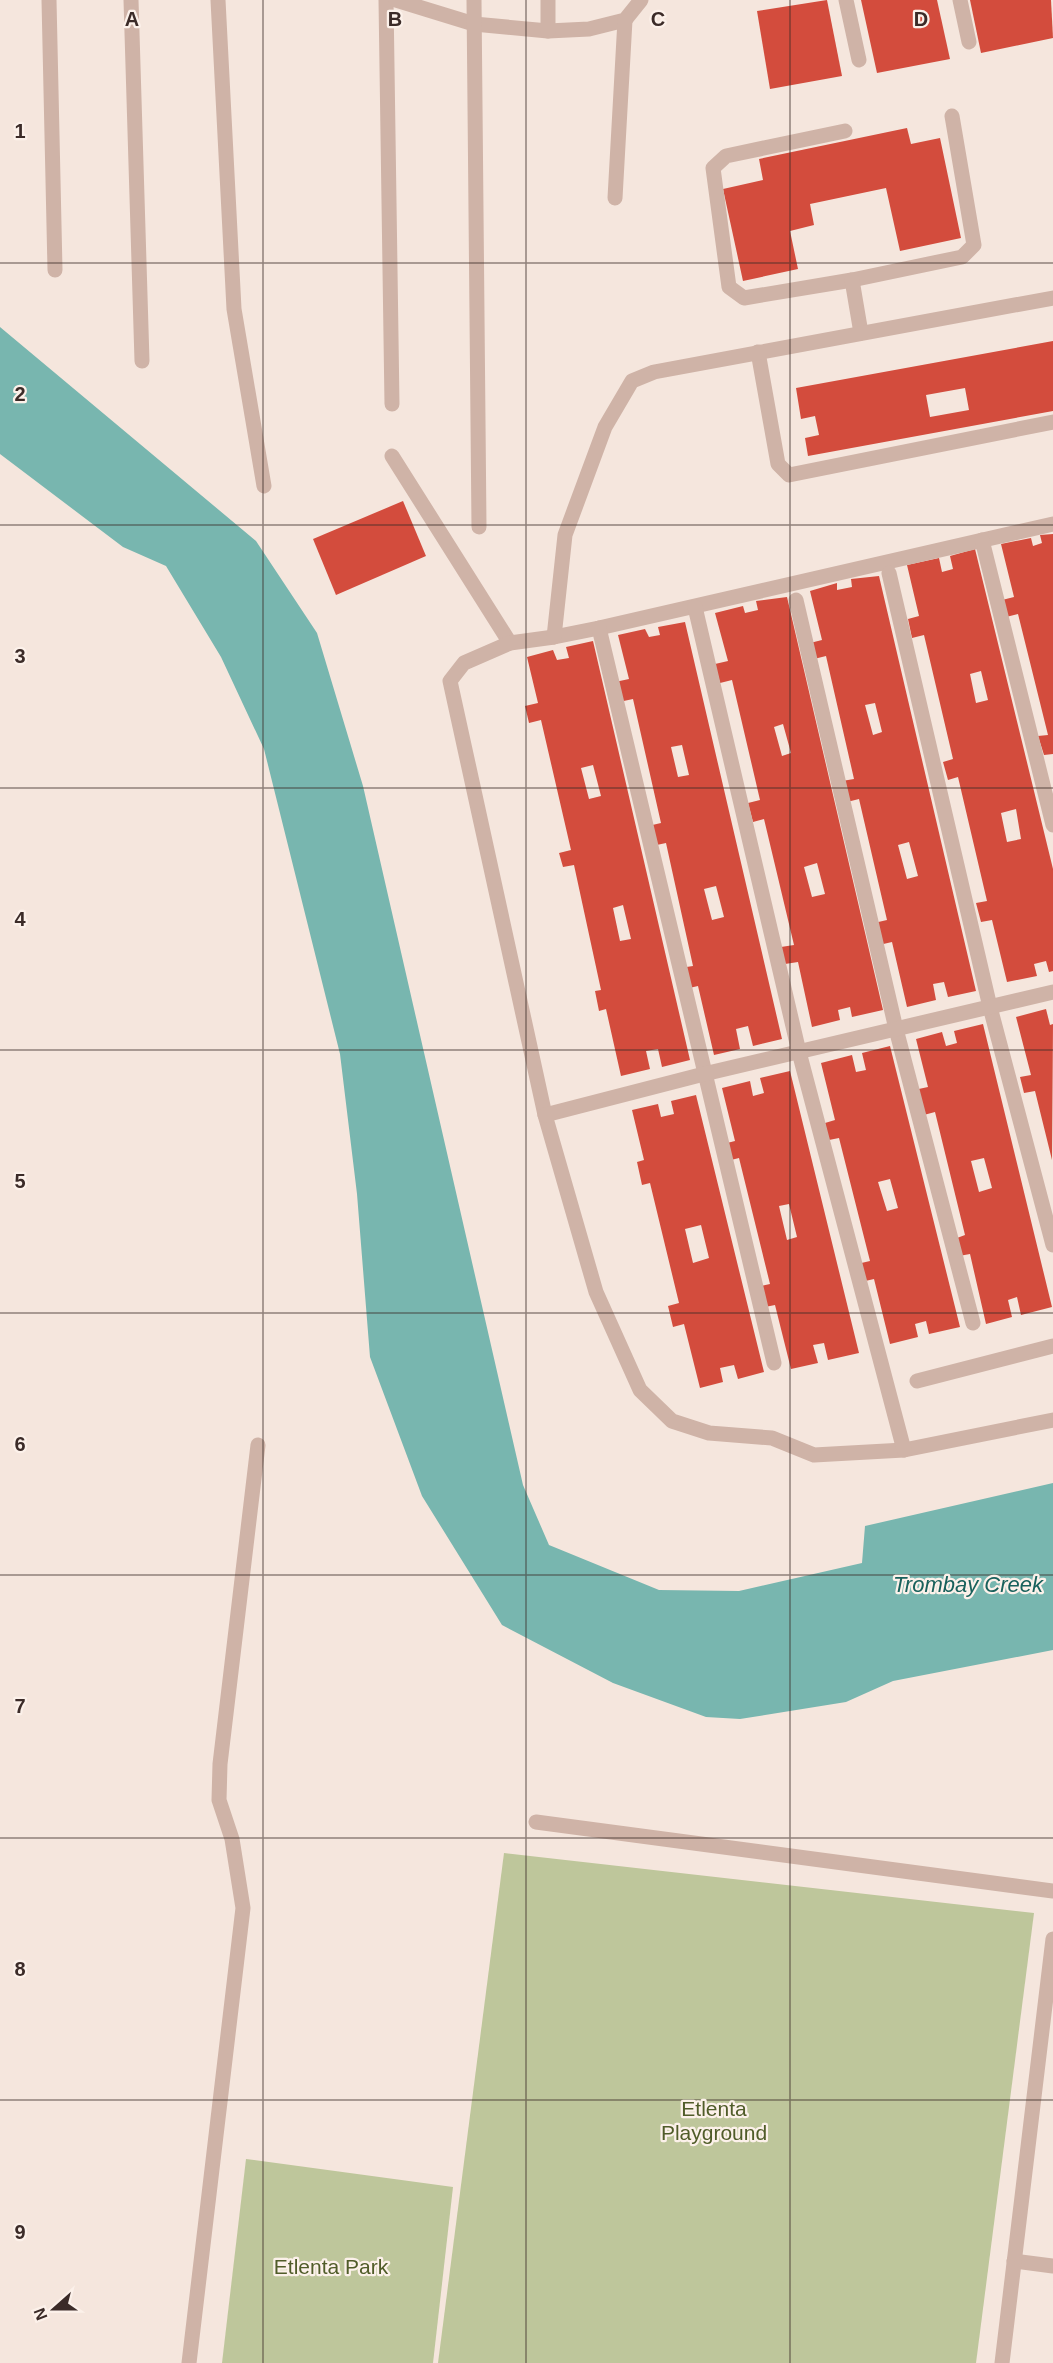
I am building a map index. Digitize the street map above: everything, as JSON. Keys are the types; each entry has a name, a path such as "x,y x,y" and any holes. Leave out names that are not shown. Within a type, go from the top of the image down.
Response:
{"street":[{"path":"49,0 55,270"},
{"path":"131,0 142,361"},
{"path":"218,0 234,309 264,486"},
{"path":"386,0 392,404"},
{"path":"396,0 474,24 548,31 588,28 625,20"},
{"path":"474,0 479,527"},
{"path":"548,0 548,31"},
{"path":"615,198 625,20 641,0"},
{"path":"846,0 859,60"},
{"path":"960,0 969,42"},
{"path":"845,131 726,156 713,168 729,287 744,298 852,280 962,257 974,245 952,116"},
{"path":"852,280 861,333"},
{"path":"554,638 565,535 605,427 633,381 654,372 1053,298"},
{"path":"758,352 778,464 789,475 1053,422"},
{"path":"392,456 510,643"},
{"path":"1053,524 554,638 510,643 464,663 450,681 545,1115 596,1292 640,1389 672,1421 709,1433 772,1438 814,1455 904,1450 1053,1420"},
{"path":"982,540 1053,825"},
{"path":"889,573 990,1007 1053,1245"},
{"path":"796,600 896,1029 973,1323"},
{"path":"695,607 799,1052 904,1450"},
{"path":"598,628 774,1363"},
{"path":"545,1115 704,1074 1053,992"},
{"path":"917,1381 1053,1347"},
{"path":"189,2363 243,1908 232,1839 219,1800 220,1764 258,1445"},
{"path":"536,1822 1053,1891"},
{"path":"1002,2363 1014,2260 1046,2053 1053,1939"},
{"path":"1014,2260 1053,2266"}],"green space":[{"name":"Etlenta Playground","path":"504,1853 1034,1913 976,2363 438,2363"},
{"name":"Etlenta Park","path":"246,2159 453,2187 433,2363 222,2363"}],"water":[{"name":"Trombay Creek","path":"0,327 256,541 317,633 363,786 523,1485 549,1545 659,1590 739,1591 862,1563 865,1526 1053,1483 1053,1650 893,1681 846,1702 740,1719 706,1717 613,1683 502,1625 422,1496 370,1357 357,1194 340,1054 264,749 221,657 166,566 123,547 0,454"}],"building":[{"path":"827,0 842,76 770,89 757,11"},
{"path":"861,0 937,0 950,59 877,73"},
{"path":"970,0 1051,0 1053,38 981,53"},
{"path":"907,128 911,144 940,138 961,238 900,251 886,188 810,204 814,225 790,231 798,269 743,281 723,189 763,180 759,159"},
{"path":"1053,341 1053,411 808,456 805,438 819,435 815,416 801,419 796,388","holes":["965,388 969,410 930,417 926,395"]},
{"path":"403,501 426,556 336,595 313,539"},
{"path":"1053,534 1053,754 1044,755 1038,736 1048,735 1018,614 1006,617 1002,600 1014,597 1001,544 1031,538 1033,546 1042,543 1040,535"},
{"path":"975,549 1053,869 1053,971 1049,972 1046,961 1034,964 1037,976 1007,982 992,920 981,922 976,903 987,901 958,777 948,780 943,762 953,759 924,635 912,638 908,619 919,616 907,565 939,558 942,572 953,569 950,556","holes":["981,671 988,700 976,703 970,674","1016,809 1021,839 1007,842 1001,813"]},
{"path":"879,576 976,991 948,997 944,982 933,984 936,1000 907,1007 892,942 879,945 874,923 887,920 859,799 847,802 842,781 854,779 826,656 814,659 810,643 822,640 810,591 837,583 837,590 852,587 851,579","holes":["875,703 882,732 873,735 865,705","909,842 918,876 907,879 898,845"]},
{"path":"787,597 883,1010 852,1017 850,1007 838,1010 840,1020 812,1027 798,962 785,964 781,947 794,945 764,819 753,822 748,803 760,800 732,680 720,683 715,664 728,661 715,613 743,606 745,613 758,610 756,601","holes":["783,724 791,753 782,756 774,727","817,863 825,894 812,897 804,867"]},
{"path":"685,622 782,1039 753,1046 748,1026 736,1029 740,1049 714,1055 698,986 685,989 680,968 693,966 666,843 652,846 648,826 661,823 633,699 619,702 615,682 629,679 618,635 645,629 649,637 660,635 658,627","holes":["682,745 689,775 678,777 671,747","716,886 724,917 712,920 704,889"]},
{"path":"593,641 690,1060 662,1067 658,1049 646,1051 650,1069 621,1076 606,1009 599,1011 595,991 601,990 574,865 563,867 559,853 571,850 541,720 529,723 525,706 538,703 527,657 553,650 557,660 569,658 566,647","holes":["593,765 601,796 589,799 581,768","623,905 631,939 620,941 613,908"]},
{"path":"1046,1009 1050,1025 1053,1024 1052,1160 1035,1091 1024,1093 1020,1077 1031,1075 1016,1017"},
{"path":"983,1024 1052,1307 1021,1315 1017,1297 1008,1300 1012,1317 986,1324 970,1254 959,1256 957,1238 965,1235 935,1112 920,1116 914,1090 928,1087 916,1039 942,1032 946,1046 957,1043 954,1031","holes":["984,1158 992,1188 979,1192 971,1161"]},
{"path":"890,1046 960,1327 929,1334 926,1321 915,1324 918,1337 890,1344 874,1279 861,1282 857,1264 870,1261 839,1138 829,1140 825,1123 835,1120 821,1063 852,1055 856,1072 866,1070 862,1053","holes":["890,1179 898,1208 887,1211 878,1182"]},
{"path":"790,1071 859,1353 828,1360 824,1343 813,1345 818,1363 791,1369 775,1305 765,1307 761,1286 770,1284 739,1158 727,1161 723,1144 735,1141 722,1088 750,1081 753,1096 764,1093 760,1078","holes":["789,1204 797,1237 787,1240 779,1206"]},
{"path":"696,1095 764,1372 738,1379 734,1365 720,1368 723,1382 700,1388 684,1324 673,1327 668,1306 679,1303 650,1183 642,1185 637,1162 644,1160 632,1110 658,1104 661,1117 674,1114 671,1101","holes":["701,1225 709,1258 693,1263 685,1229"]}]}
